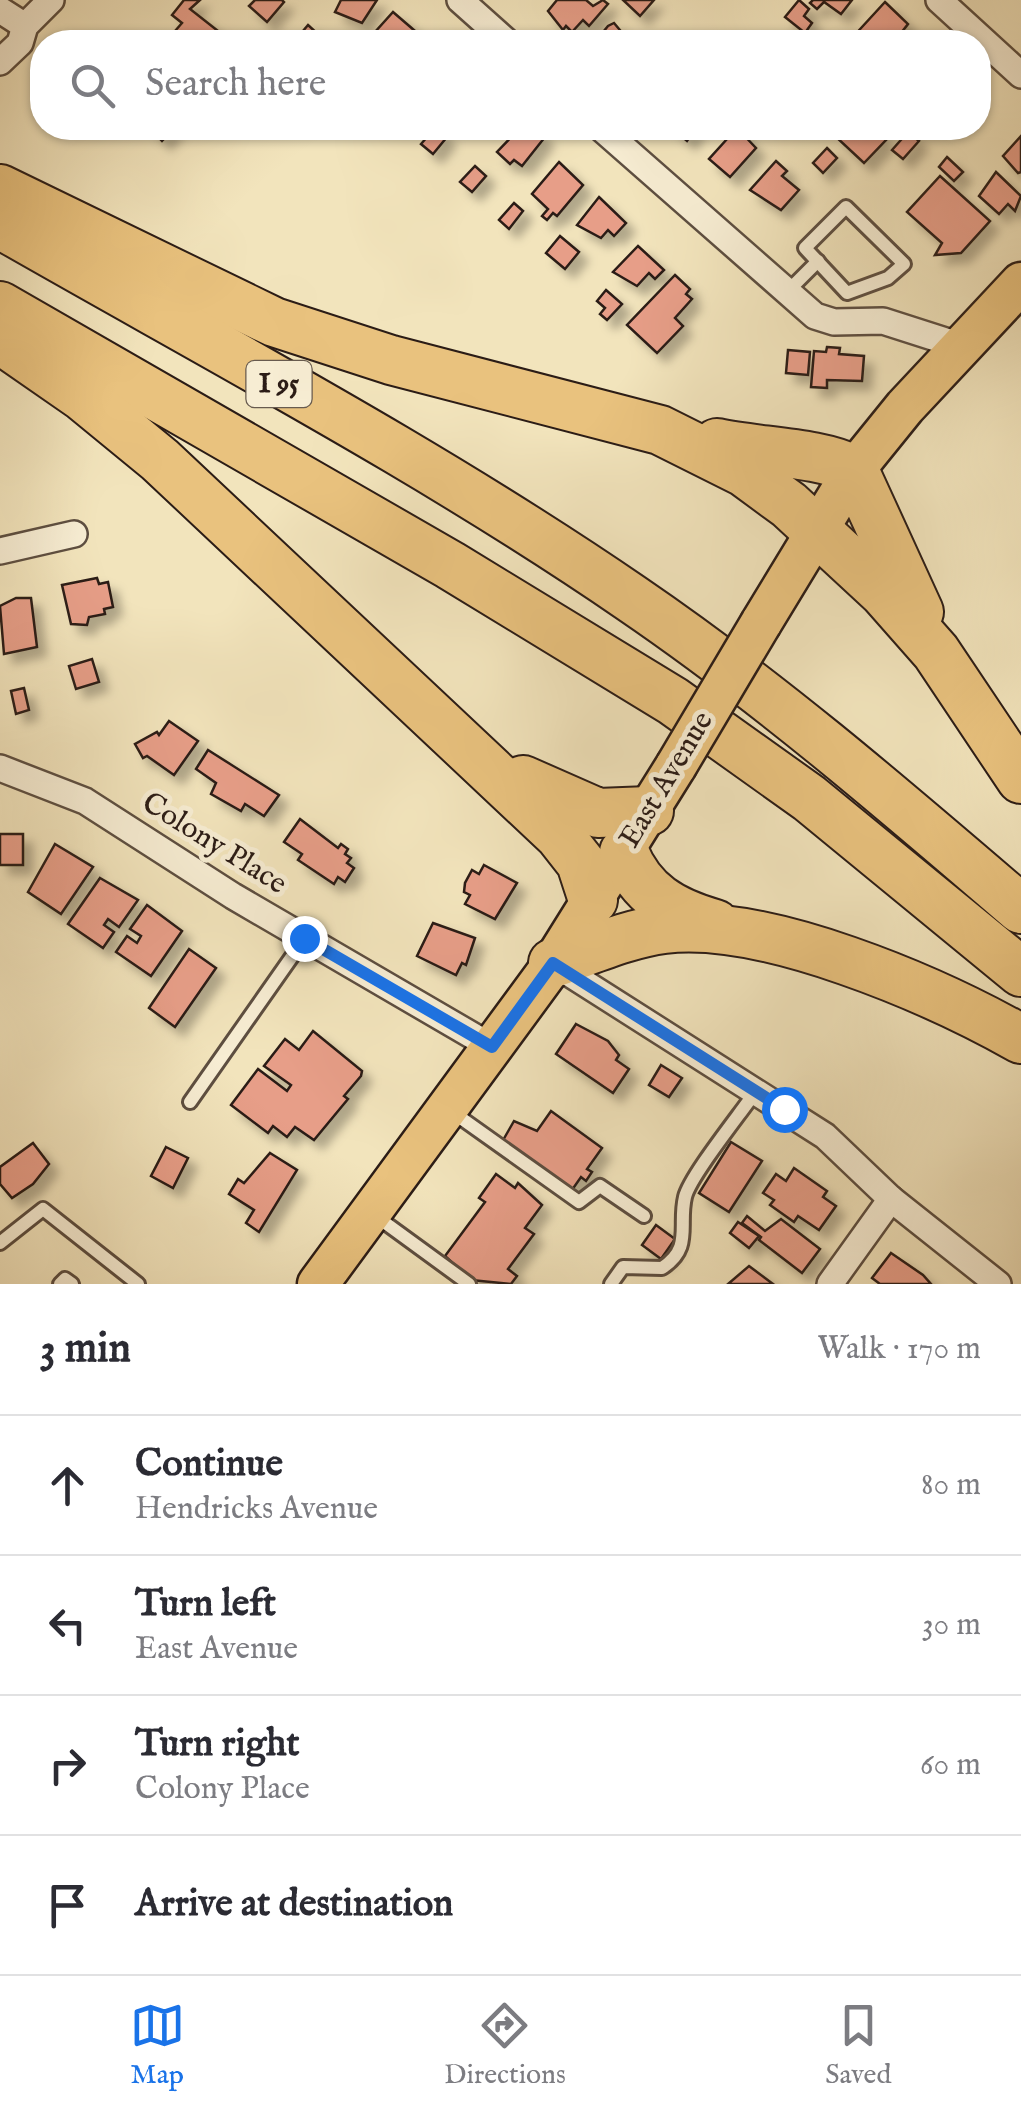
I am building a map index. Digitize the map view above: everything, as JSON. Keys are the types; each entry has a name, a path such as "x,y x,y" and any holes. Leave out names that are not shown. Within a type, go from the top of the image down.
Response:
{"highway":[{"path":"0,189 221,299 332,343 660,430 771,454 826,458 854,470 936,652"},
{"name":"I 95","path":"0,224 452,485 629,596 769,696 1021,909"},
{"name":"I 95","path":"0,306 509,599 673,701 809,798 1021,972"},
{"path":"0,338 82,396 160,460 435,717 559,835 581,864 593,900"},
{"path":"660,430 744,472 872,580 936,652 1021,778"},
{"path":"435,717 482,754 553,797 598,812 648,811"},
{"path":"624,852 636,875 658,901 692,917 920,989 1021,1038"},
{"path":"553,963 664,929 704,929 758,937"}],"main road":[{"name":"East Avenue","path":"325,1282 370,1212 553,963 854,470 1021,283"}],"street":[{"path":"0,62 20,43 25,26 51,0"},
{"path":"460,0 494,30"},
{"path":"940,0 972,30"},
{"path":"0,10 25,26"},
{"path":"991,47 1021,75"},
{"path":"614,140 815,316 834,322 883,321 961,346"},
{"path":"0,551 74,534"},
{"name":"Colony Place","path":"0,768 84,801 304,938 492,1047"},
{"path":"553,963 824,1136 892,1199 998,1284"},
{"path":"830,1284 892,1199"}],"lane":[{"path":"846,207 904,264 888,278 847,293 818,261 805,248 846,207"},
{"path":"786,294 818,261"},
{"path":"190,1102 304,938"},
{"path":"610,1284 622,1267 662,1268 675,1258 684,1242 685,1196 756,1090"},
{"path":"447,1108 579,1202 600,1186 644,1216"},
{"path":"0,1243 43,1209 138,1284"},
{"path":"370,1212 469,1284"},
{"path":"60,1284 65,1279 72,1284"}],"building":[{"path":"184,0 200,0 190,9 217,30 176,30 182,23 172,15"},
{"path":"255,0 284,2 267,22 249,6"},
{"path":"341,0 377,0 362,23 335,12"},
{"path":"557,0 586,0 593,6 603,0 608,4 589,26 583,20 574,30 566,26 563,30 548,11"},
{"path":"623,0 654,0 640,16"},
{"path":"799,0 809,9 804,16 812,23 807,30 801,30 785,17"},
{"path":"813,0 852,0 841,14 824,2 817,9 810,3"},
{"path":"885,2 908,24 903,30 859,30"},
{"path":"393,12 414,30 377,30"},
{"path":"1021,136 1021,172 1018,173 1003,156"},
{"path":"424,140 445,140 433,154 421,144"},
{"path":"508,140 543,140 522,166 514,160 510,164 497,152"},
{"path":"726,140 748,140 756,148 730,177 709,159"},
{"path":"839,140 886,140 864,163"},
{"path":"901,140 919,141 903,159 892,150"},
{"path":"827,148 837,158 823,173 813,163"},
{"path":"947,157 963,172 954,181 939,167"},
{"path":"776,161 787,171 782,176 799,190 781,210 750,190"},
{"path":"559,162 583,185 557,216 553,213 547,220 542,216 548,209 532,194"},
{"path":"475,166 486,176 472,192 460,182"},
{"path":"996,172 1021,196 1015,211 1008,204 999,214 979,196"},
{"path":"940,176 990,221 961,253 935,255 942,243 907,212"},
{"path":"599,197 626,223 614,236 608,230 601,238 577,225"},
{"path":"514,203 523,211 509,229 499,220"},
{"path":"560,236 579,252 565,269 546,253"},
{"path":"638,246 664,270 655,279 649,273 637,286 613,272"},
{"path":"675,275 690,289 686,294 692,299 675,318 683,326 657,353 627,325"},
{"path":"606,290 622,304 607,320 600,314 605,308 597,301"},
{"path":"827,347 840,348 839,354 864,356 862,381 827,380 827,388 811,387 814,351 826,352"},
{"path":"788,350 810,352 808,375 786,373"},
{"path":"97,578 99,584 108,582 113,607 104,609 105,614 89,617 87,625 71,624 62,585"},
{"path":"16,598 31,598 37,647 4,654 0,606"},
{"path":"92,659 99,682 76,689 69,666"},
{"path":"24,688 29,710 16,714 11,691"},
{"path":"169,721 198,741 174,775 147,756 143,758 135,744 157,732 159,735"},
{"path":"208,750 279,795 264,816 245,804 241,811 211,794 216,783 196,769"},
{"path":"300,819 338,848 341,844 348,849 345,854 351,858 347,863 354,868 345,882 338,877 334,884 298,860 302,854 284,842"},
{"path":"0,834 23,834 23,865 0,865"},
{"path":"55,844 93,867 61,914 28,892"},
{"path":"484,865 517,883 495,919 465,904 470,895 464,892 465,883 472,870 479,874"},
{"path":"100,878 138,900 119,927 108,919 104,925 114,932 103,948 68,924"},
{"path":"147,905 182,931 151,976 116,952 127,936 137,943 141,936 130,929"},
{"path":"433,923 475,938 466,965 462,963 456,975 417,956"},
{"path":"189,949 216,968 175,1027 149,1008"},
{"path":"576,1024 608,1041 619,1055 616,1060 629,1069 613,1093 556,1054"},
{"path":"313,1031 362,1071 361,1076 344,1096 348,1099 314,1140 295,1127 287,1137 273,1126 268,1133 231,1105 258,1069 287,1091 291,1085 264,1066 285,1039 299,1050"},
{"path":"661,1065 682,1078 669,1097 649,1085"},
{"path":"551,1111 602,1148 587,1169 592,1172 586,1181 581,1177 572,1190 502,1142 514,1121 537,1131"},
{"path":"731,1142 762,1161 729,1212 699,1193"},
{"path":"33,1143 49,1164 33,1184 12,1198 0,1184 0,1167"},
{"path":"166,1147 188,1158 173,1188 151,1176"},
{"path":"270,1153 297,1170 259,1232 246,1223 254,1210 229,1194 238,1179 244,1183"},
{"path":"794,1168 827,1191 823,1197 836,1206 819,1230 798,1216 794,1222 770,1205 774,1200 763,1193 776,1174 786,1181"},
{"path":"496,1174 515,1188 518,1183 542,1205 525,1228 534,1234 508,1269 517,1276 511,1284 471,1280 445,1256 485,1202 479,1198"},
{"path":"747,1216 765,1231 781,1219 820,1249 802,1273 742,1223"},
{"path":"738,1222 759,1236 749,1248 730,1233"},
{"path":"656,1225 675,1239 661,1259 642,1245"},
{"path":"891,1253 931,1284 880,1284 872,1278"},
{"path":"749,1266 773,1284 728,1284"}],"route":[{"path":"304,938 492,1047 553,963 784,1109"}]}
